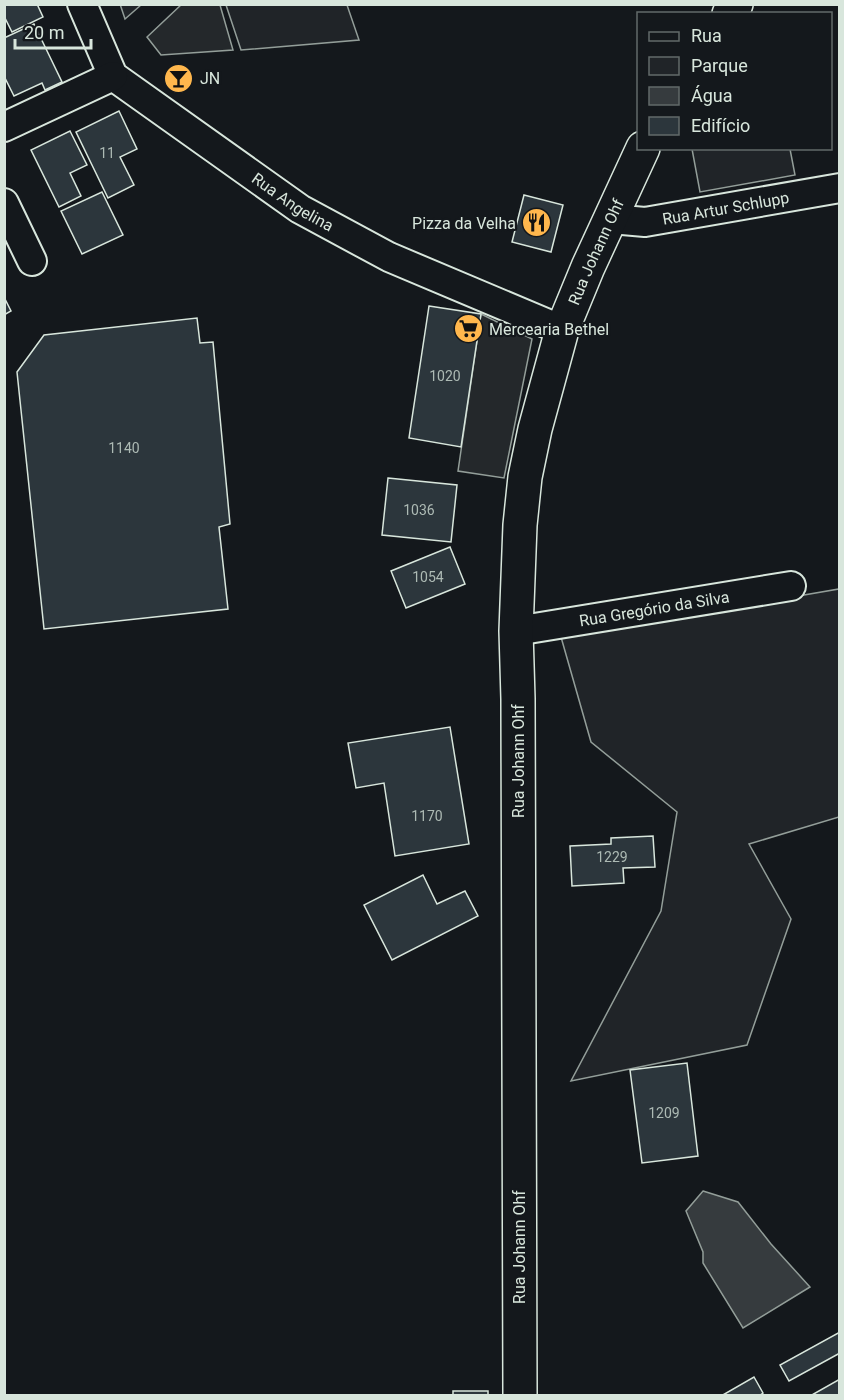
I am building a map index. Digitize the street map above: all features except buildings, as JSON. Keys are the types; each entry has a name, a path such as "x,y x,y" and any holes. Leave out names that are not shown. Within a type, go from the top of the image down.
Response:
{"main road":[{"name":"Rua Johann Ohf","path":"520,1395 516,632 520,525 525,477 535,429 562,330 588,267 642,150"}],"street":[{"path":"4,128 113,76 82,4"},
{"name":"Rua Angelina","path":"113,76 300,209 389,257 562,330"},
{"name":"Rua Artur Schlupp","path":"611,219 645,222 840,188"},
{"path":"4,202 32,261"},
{"name":"Rua Gregório da Silva","path":"516,632 790,586"}],"green space":[{"path":"120,4 141,4 141,5 125,19"},
{"path":"226,5 347,5 359,40 241,50"},
{"path":"692,150 790,150 795,175 700,192"},
{"path":"839,589 839,817 749,844 791,919 747,1045 571,1081 661,911 677,812 591,742 561,637"}],"shaded area":[{"path":"182,4 220,5 233,50 161,55 147,37"},
{"path":"481,314 532,339 504,478 458,471"}],"water":[{"path":"703,1191 738,1202 771,1244 810,1287 743,1328 703,1263 703,1252 686,1211"}],"place":[{"name":"JN","path":"179,78"},
{"name":"Pizza da Velha","path":"537,223"},
{"name":"Mercearia Bethel","path":"468,329"}]}
